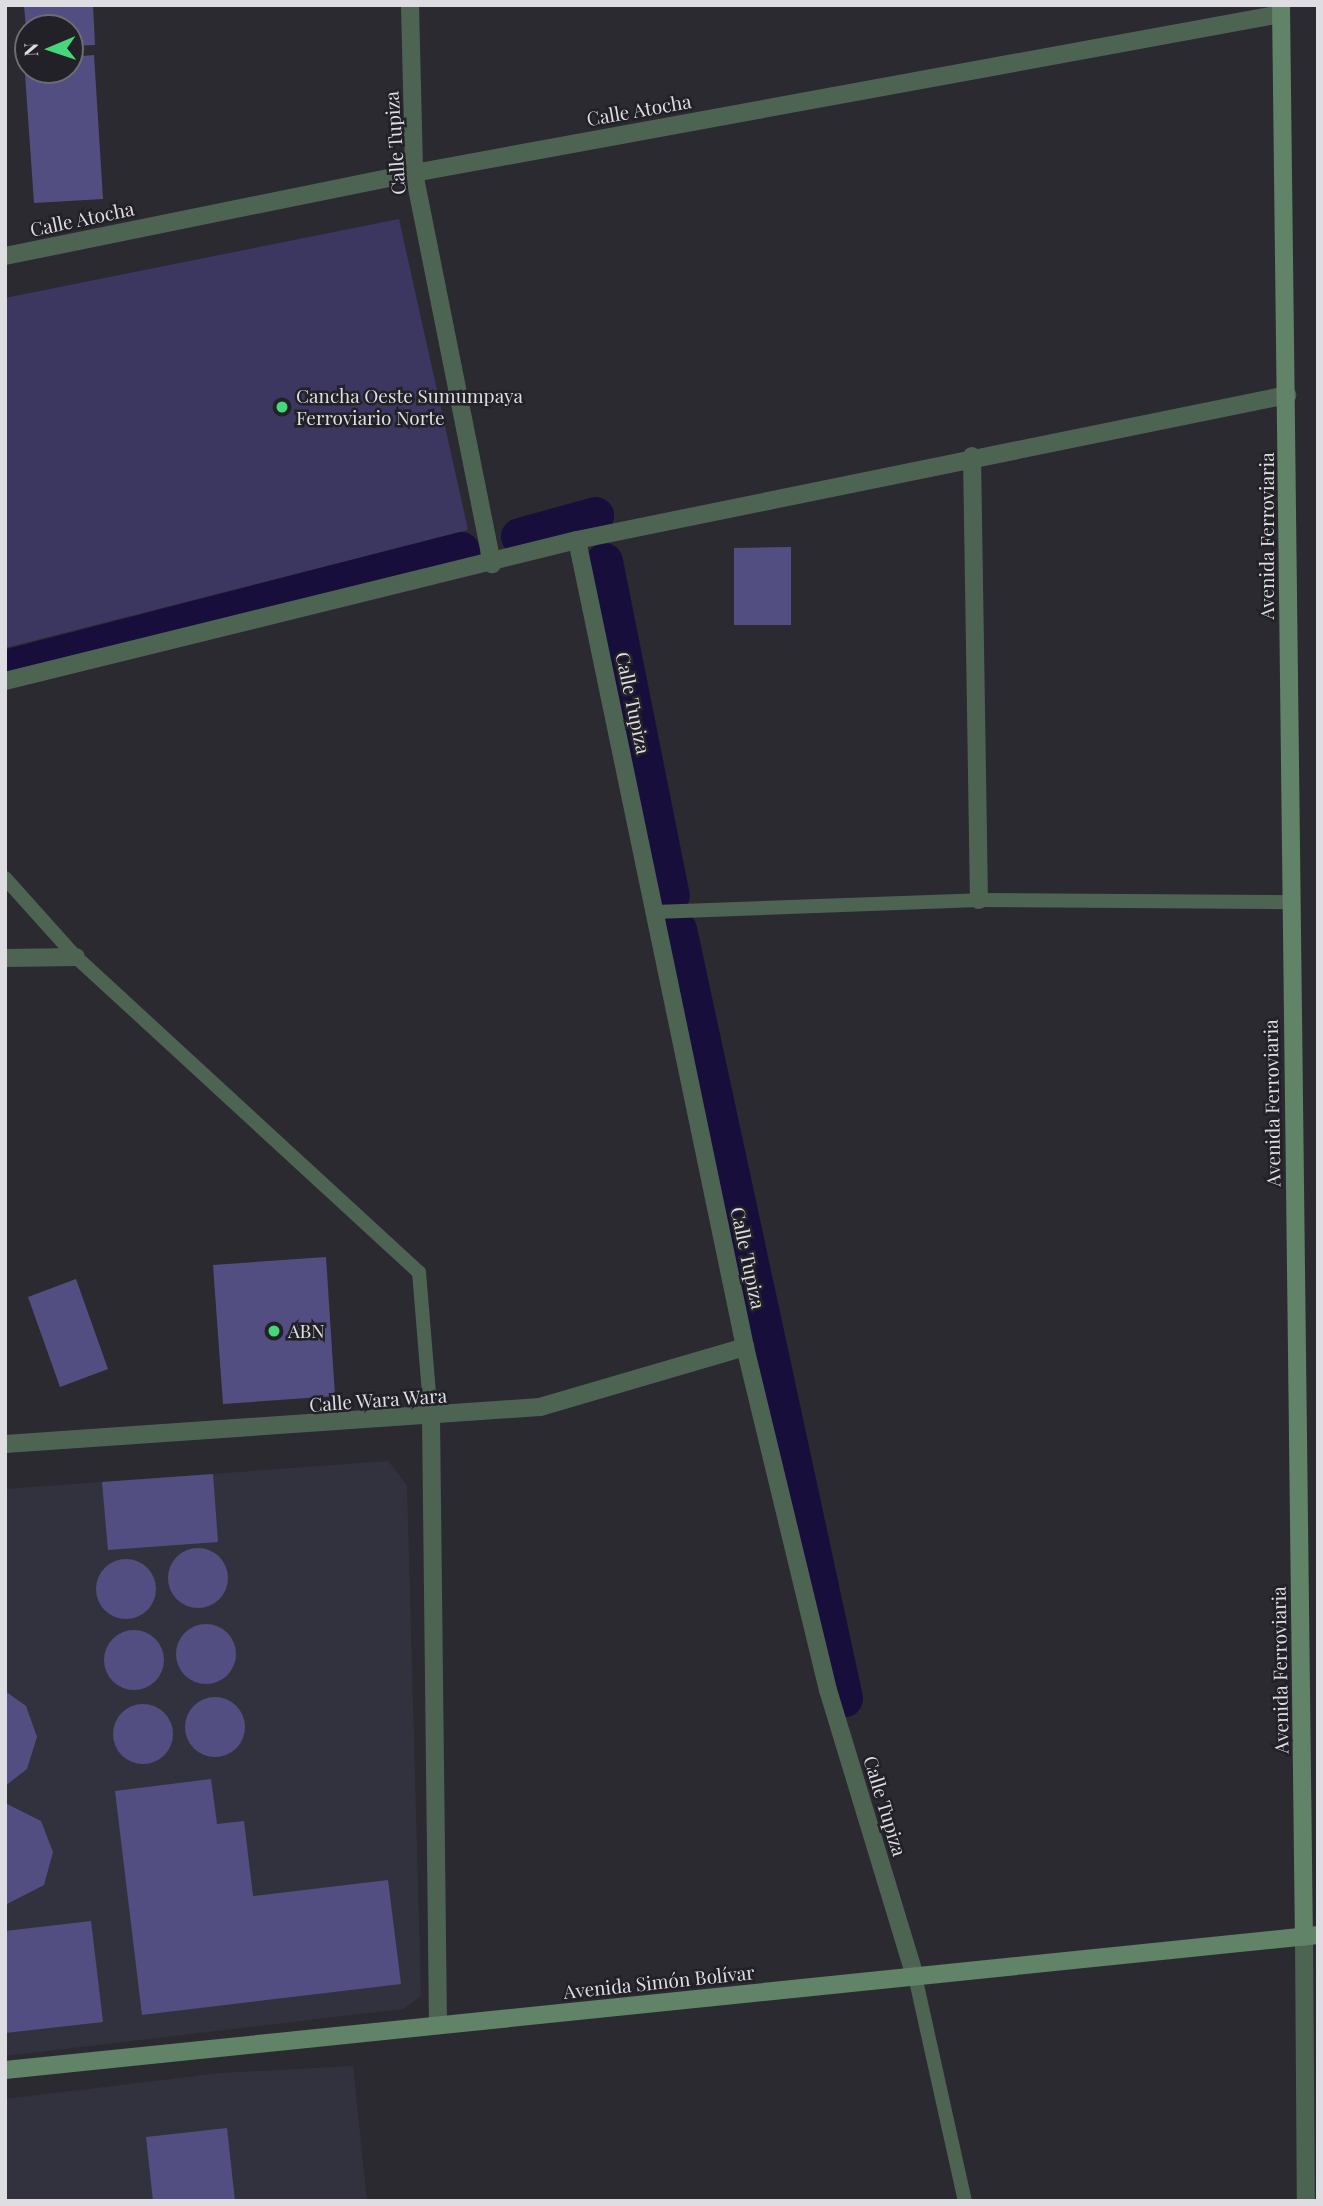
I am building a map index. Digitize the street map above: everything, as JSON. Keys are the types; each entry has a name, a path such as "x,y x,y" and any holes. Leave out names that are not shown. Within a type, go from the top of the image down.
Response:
{"street":[{"name":"Calle Tupiza","path":"410,5 414,173 492,565"},
{"name":"Calle Atocha","path":"5,256 414,173 1281,10"},
{"name":"Avenida Ferroviaria","path":"1281,10 1291,902 1311,1936 1306,2201"},
{"path":"5,681 492,565 577,540 972,456 1287,395"},
{"path":"972,456 979,900"},
{"name":"Calle Tupiza","path":"577,540 745,1347 828,1690 915,1976"},
{"path":"5,958 76,957"},
{"name":"Calle Wara Wara","path":"5,1444 431,1418 540,1407 745,1347"},
{"path":"431,1418 438,2025"},
{"name":"Avenida Simón Bolívar","path":"5,2070 1311,1936"}],"lane":[{"path":"5,878 76,957 419,1272 431,1418"},
{"path":"655,912 979,900 1291,902"},
{"path":"915,1976 965,2201"}],"shaded area":[{"path":"399,219 468,530 5,648 5,298"},
{"path":"388,1461 407,1485 421,1996 403,2009 5,2056 5,1489"},
{"path":"353,2066 367,2201 5,2201 5,2099 220,2073"}],"building":[{"path":"24,5 93,5 95,45 84,45 84,14 25,14"},
{"path":"94,55 103,199 34,203 26,84 84,84 84,56"},
{"path":"791,547 791,625 734,625 734,548"},
{"name":"ABN","path":"326,1257 335,1396 223,1404 213,1265"},
{"path":"76,1279 108,1369 60,1387 28,1297"},
{"path":"213,1474 218,1542 108,1550 102,1482"},
{"path":"198,1548 215,1553 223,1561 228,1578 223,1595 215,1603 198,1608 181,1603 173,1595 168,1578 173,1561 181,1553"},
{"path":"126,1559 138,1561 151,1572 156,1589 154,1601 143,1614 126,1619 114,1617 101,1606 96,1589 98,1577 109,1564"},
{"path":"206,1624 223,1629 231,1637 236,1654 231,1671 223,1679 206,1684 189,1679 181,1671 176,1654 181,1637 189,1629"},
{"path":"134,1630 151,1635 159,1643 164,1660 159,1677 151,1685 134,1690 117,1685 109,1677 104,1660 109,1643 117,1635"},
{"path":"5,1691 26,1706 37,1737 27,1769 5,1786"},
{"path":"215,1697 232,1702 240,1710 245,1727 240,1744 232,1752 215,1757 198,1752 190,1744 185,1727 190,1710 198,1702"},
{"path":"143,1704 160,1709 168,1717 173,1734 168,1751 160,1759 143,1764 126,1759 118,1751 113,1734 118,1717 126,1709"},
{"path":"211,1779 217,1824 244,1821 253,1896 388,1880 401,1984 142,2015 115,1791"},
{"path":"5,1803 41,1821 53,1852 44,1885 5,1905"},
{"path":"91,1921 103,2022 5,2033 5,1931"},
{"path":"227,2128 235,2201 153,2201 146,2137"}],"waterway":[{"path":"519,536 595,515"},
{"path":"5,668 461,550"},
{"path":"604,561 671,895"},
{"path":"678,929 844,1698"}],"place":[{"name":"Cancha Oeste Sumumpaya Ferroviario Norte","path":"282,407"},
{"name":"ABN","path":"274,1331"}]}
